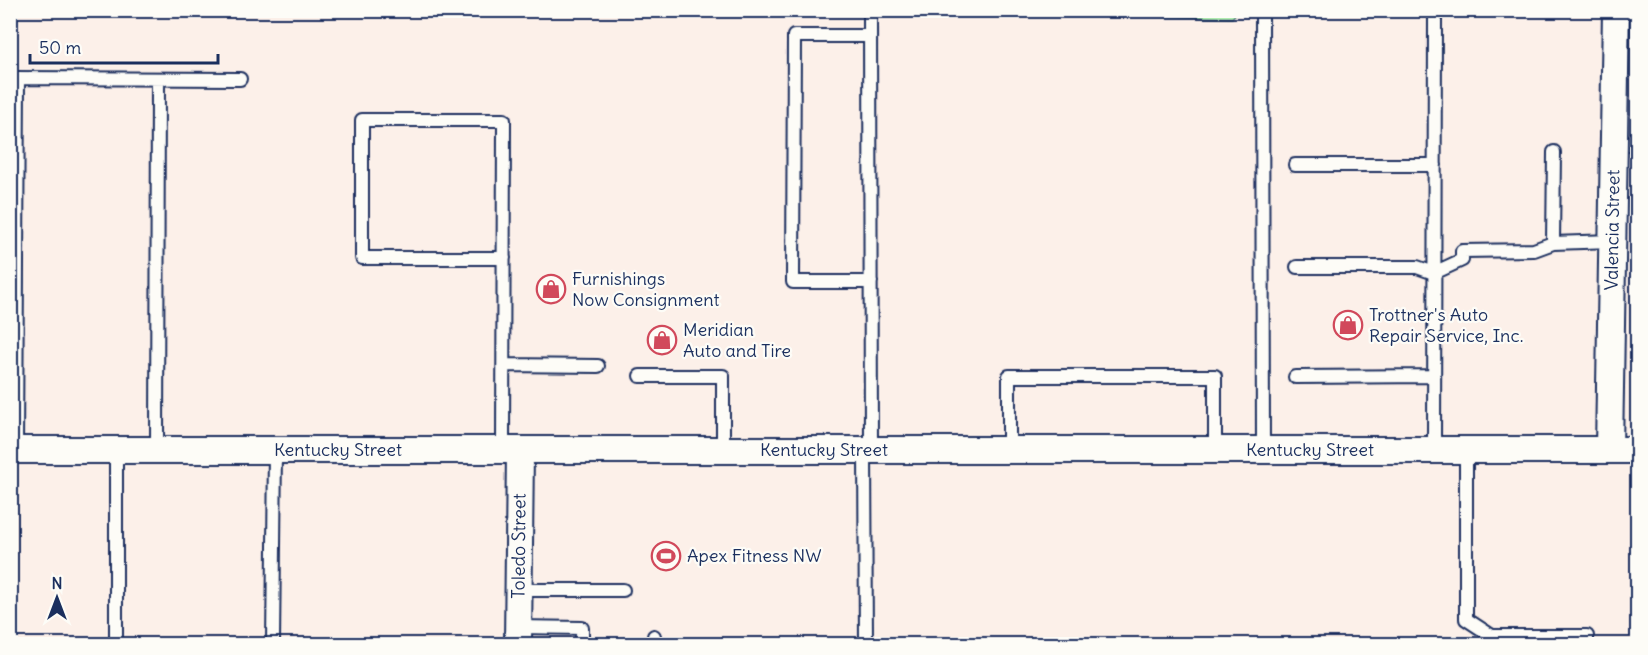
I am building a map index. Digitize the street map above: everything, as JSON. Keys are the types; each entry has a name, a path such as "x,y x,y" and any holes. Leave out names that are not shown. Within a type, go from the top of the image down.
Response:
{"street":[{"name":"Valencia Street","path":"1609,450 1616,10"},
{"name":"Kentucky Street","path":"13,450 1638,450"},
{"name":"Toledo Street","path":"512,450 519,590 518,636"}],"lane":[{"path":"866,645 870,10"},
{"path":"1262,11 1263,450"},
{"path":"1434,450 1435,16"},
{"path":"870,36 794,36 793,282 870,282"},
{"path":"13,450 14,78 240,79"},
{"path":"157,450 158,79"},
{"path":"504,258 362,258 362,120 504,120 504,258 504,365 512,450"},
{"path":"1553,243 1554,152"},
{"path":"1295,165 1435,165"},
{"path":"1297,267 1417,267 1434,273 1462,260 1462,251 1534,250 1553,243 1612,241"},
{"path":"504,365 598,366"},
{"path":"640,376 723,376 723,450"},
{"path":"1009,450 1009,376 1215,376 1215,450"},
{"path":"1295,377 1434,376"},
{"path":"116,450 116,645"},
{"path":"273,645 275,450"},
{"path":"1466,450 1466,619 1492,636 1587,636 1587,645"},
{"path":"519,590 623,590"},
{"path":"518,636 582,628 582,645"}],"green space":[{"path":"881,10 1238,11 1232,18"}],"place":[{"name":"Furnishings Now Consignment","path":"551,289"},
{"name":"Trottner's Auto Repair Service, Inc.","path":"1348,325"},
{"name":"Meridian Auto and Tire","path":"662,340"},
{"name":"Apex Fitness NW","path":"666,556"}]}
